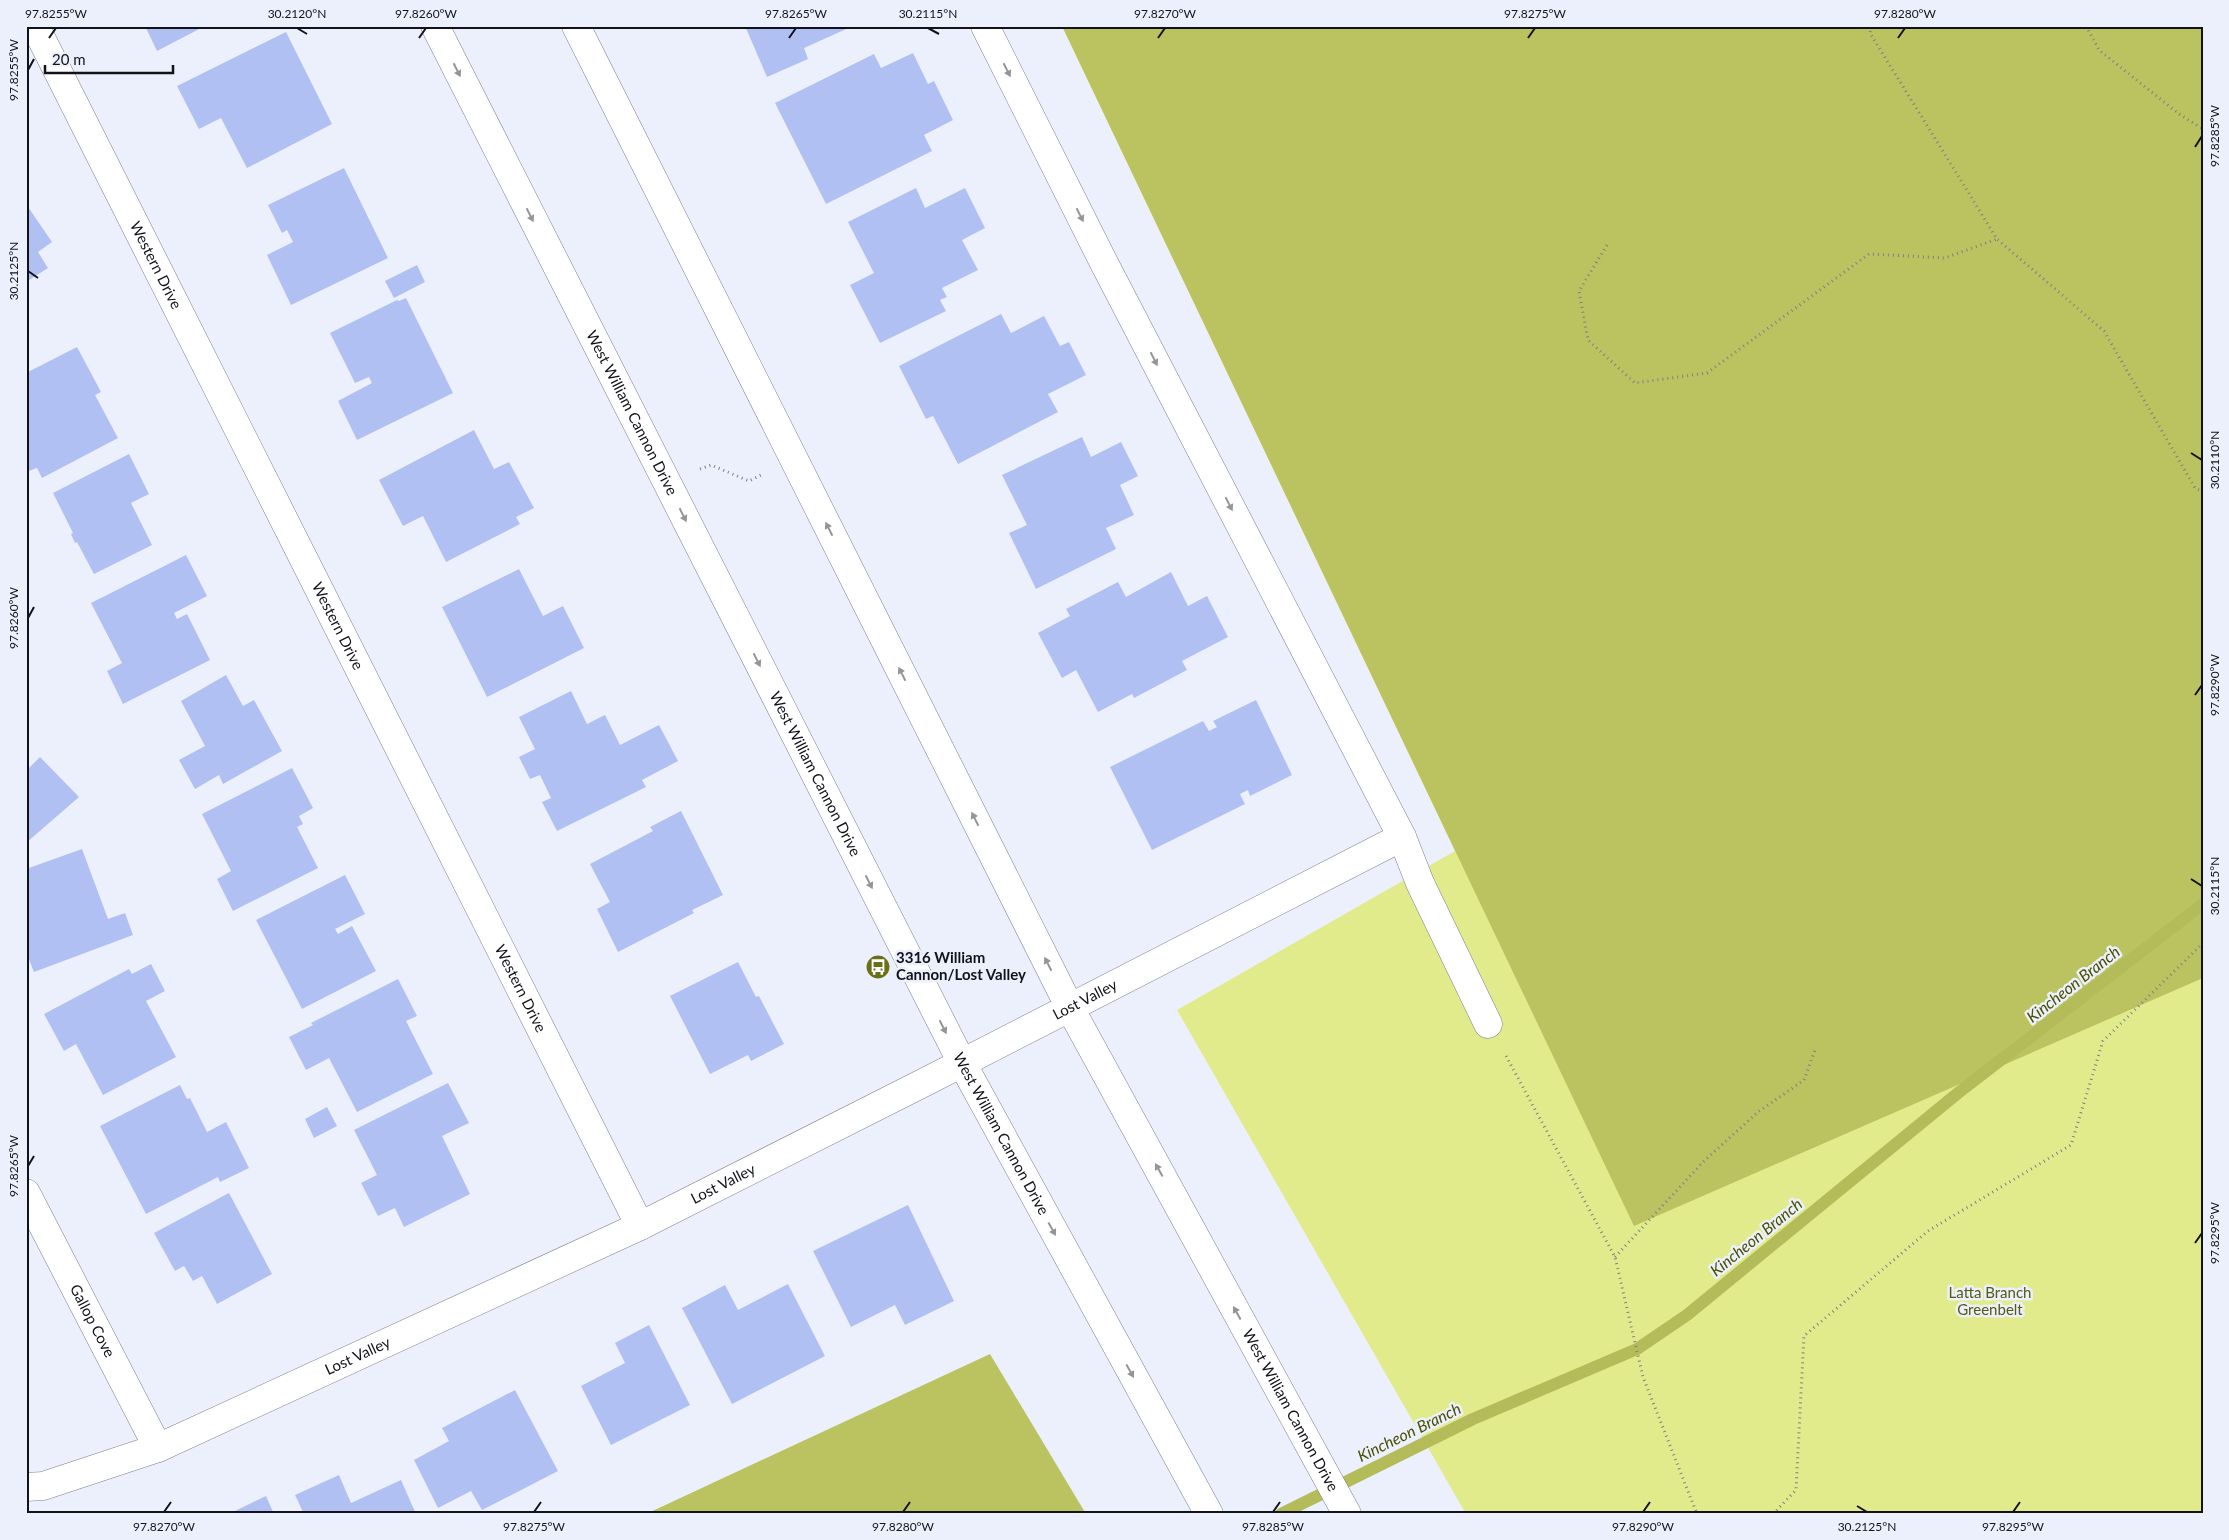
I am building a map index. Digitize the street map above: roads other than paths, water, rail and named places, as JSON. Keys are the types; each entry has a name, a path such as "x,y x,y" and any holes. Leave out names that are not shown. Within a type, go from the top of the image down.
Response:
{"main road":[{"name":"West William Cannon Drive","path":"434,26 962,1063 1209,1514"},
{"name":"West William Cannon Drive","path":"576,26 1070,1008 1347,1514"},
{"path":"985,26 1103,261 1402,837 1420,883 1488,1024"},
{"name":"Western Drive","path":"33,32 640,1226"},
{"name":"Lost Valley","path":"26,1487 44,1486 158,1448 640,1226 1402,837"},
{"name":"Gallop Cove","path":"26,1193 158,1448"}],"waterway":[{"name":"Kincheon Branch","path":"1281,1514 1473,1419 1637,1349 1687,1315 1958,1093 2203,904"}],"place":[{"name":"3316 William Cannon/Lost Valley","path":"878,967"}],"park label":[{"name":"Latta Branch Greenbelt","path":"1990,1302"}]}
